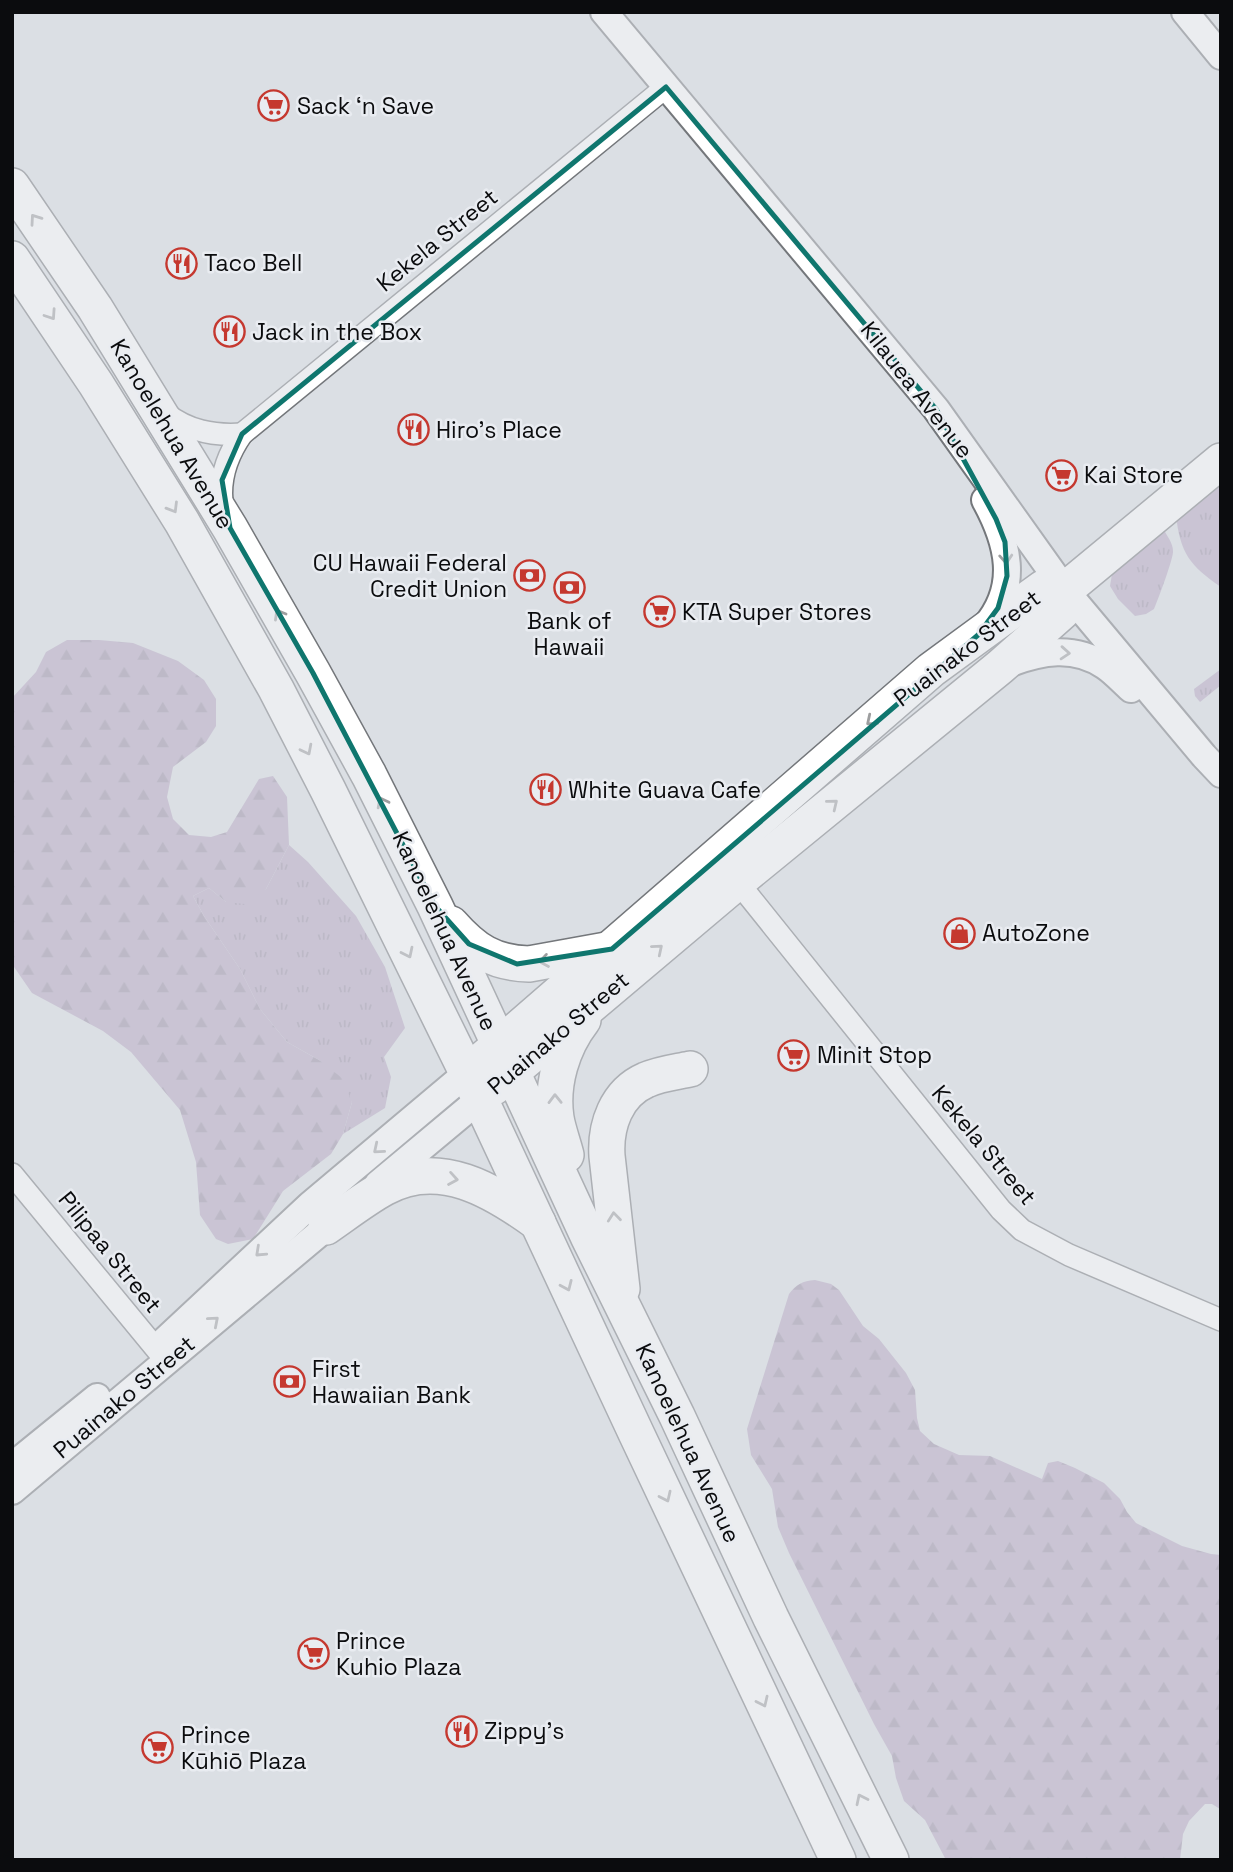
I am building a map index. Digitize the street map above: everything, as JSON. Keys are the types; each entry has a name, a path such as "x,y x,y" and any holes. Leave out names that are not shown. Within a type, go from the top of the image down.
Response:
{"highway":[{"name":"Kanoelehua Avenue","path":"12,186 152,400 230,528 369,775 435,906 588,1236 771,1619 891,1860"},
{"name":"Kanoelehua Avenue","path":"12,259 136,447 276,689 474,1086 838,1860"},
{"path":"1065,590 1221,461"},
{"name":"Puainako Street","path":"474,1086 506,1059 611,949 727,870 1000,667 1062,612 1065,590 1043,588 921,679 727,870 605,993 506,1059"},
{"path":"435,906 469,944 487,956 507,962 529,964 611,949"},
{"path":"588,1236 556,1118 555,1086 563,1055 578,1027 605,993"},
{"path":"625,1310 607,1156 610,1123 626,1094 644,1080 690,1069"},
{"path":"326,1227 386,1187 412,1178 430,1176 475,1184 510,1203 539,1224"}],"street":[{"name":"Kilauea Avenue","path":"604,12 936,409 1065,590 1212,765"},
{"path":"1185,12 1221,56"},
{"name":"Kekela Street","path":"230,528 222,504 222,480 229,456 242,434 666,87"},
{"path":"152,400 173,419 192,429 213,434 242,434"},
{"path":"936,409 996,519 1005,542 1007,567 1004,592 998,608 978,635"},
{"path":"1000,667 1032,655 1060,651 1095,660 1107,667 1212,765"},
{"name":"Kekela Street","path":"727,870 1001,1210 1022,1230 1069,1255 1221,1320"},
{"name":"Puainako Street","path":"12,1466 240,1298 326,1227 474,1086"},
{"name":"Puainako Street","path":"12,1491 161,1356 310,1205 474,1086"},
{"name":"Pilipaa Street","path":"12,1174 161,1356"}],"highlighted area":[{"path":"666,87 936,409 996,519 1005,542 1007,576 998,608 978,635 612,949 517,964 469,944 435,906 313,673 230,528 222,480 242,434"}],"green space":[{"path":"1221,479 1221,587 1201,572 1188,557 1180,539 1176,515"},
{"path":"1164,530 1173,551 1165,579 1154,609 1135,616 1118,599 1110,586 1112,574 1118,566"},
{"path":"67,640 133,643 178,661 204,680 216,699 216,726 206,742 173,767 167,797 173,819 189,835 211,837 227,832 259,779 273,776 287,797 289,845 266,889 245,904 226,902 209,888 193,896 240,969 260,1009 287,1042 319,1060 342,1078 352,1102 343,1134 331,1154 283,1191 253,1239 228,1244 216,1239 200,1215 196,1162 180,1110 131,1052 103,1031 32,993 12,964 12,698 36,672 46,652"},
{"path":"1221,669 1221,685 1200,702 1194,689"},
{"path":"289,845 308,862 356,916 385,967 405,1028 384,1057 391,1077 385,1108 343,1134 352,1102 319,1060 287,1042 260,1009 240,969 193,896 209,888 226,902 266,889"},
{"path":"815,1280 831,1284 839,1290 863,1326 879,1339 906,1373 915,1390 920,1431 934,1444 959,1455 990,1456 1042,1479 1048,1463 1058,1461 1104,1483 1120,1499 1136,1523 1182,1546 1221,1555 1221,1832 1220,1809 1212,1804 1205,1804 1189,1821 1183,1834 1180,1860 946,1860 925,1820 904,1801 892,1756 789,1553 778,1527 772,1489 751,1455 747,1429 789,1294 800,1284"}],"place":[{"name":"Sack ‘n Save","path":"274,106"},
{"name":"Taco Bell","path":"181,263"},
{"name":"Jack in the Box","path":"229,332"},
{"name":"Hiro's Place","path":"413,430"},
{"name":"Kai Store","path":"1061,475"},
{"name":"CU Hawaii Federal Credit Union","path":"530,576"},
{"name":"Bank of Hawaii","path":"569,587"},
{"name":"KTA Super Stores","path":"659,612"},
{"name":"White Guava Cafe","path":"545,790"},
{"name":"AutoZone","path":"959,933"},
{"name":"Minit Stop","path":"794,1055"},
{"name":"First Hawaiian Bank","path":"289,1382"},
{"name":"Prince Kuhio Plaza","path":"313,1654"},
{"name":"Zippy's","path":"461,1731"},
{"name":"Prince Kūhiō Plaza","path":"158,1748"}]}
